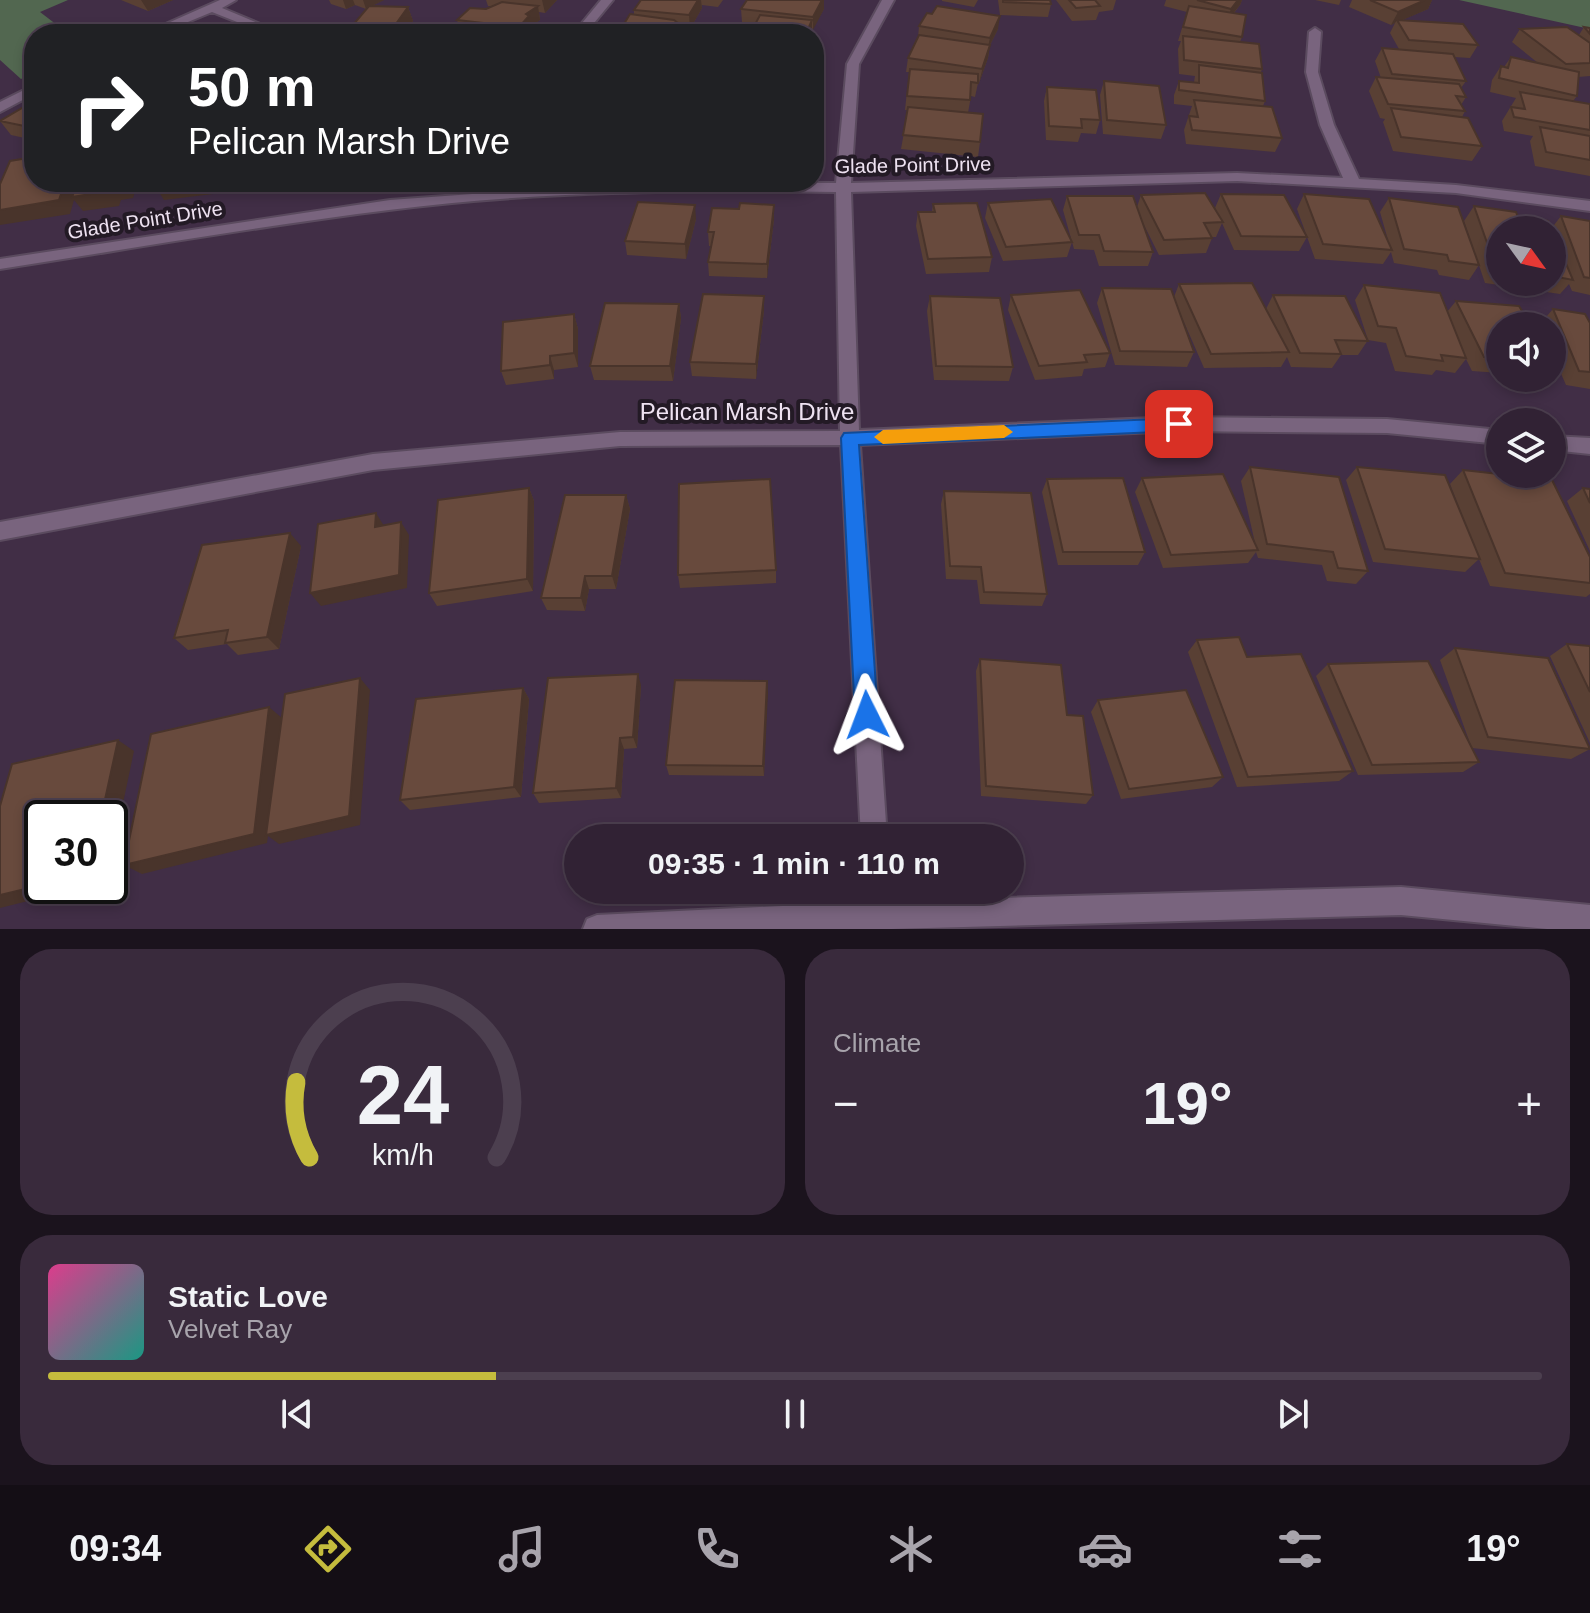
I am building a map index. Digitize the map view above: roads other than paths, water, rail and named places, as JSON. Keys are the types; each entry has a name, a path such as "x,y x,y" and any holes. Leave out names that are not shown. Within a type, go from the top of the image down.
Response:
{"street":[{"path":"173,24 230,0"},
{"path":"587,24 607,0"},
{"path":"873,824 850,438 843,186 853,64 888,0"},
{"path":"212,8 253,24"},
{"path":"1315,32 1312,72 1327,125 1352,181"},
{"path":"0,108 24,95"},
{"name":"Glade Point Drive","path":"824,186 908,188 1127,178 1352,181 1456,189 1590,206"},
{"name":"Glade Point Drive","path":"0,264 475,192"},
{"name":"Pelican Marsh Drive","path":"0,531 373,462 620,439 850,438 1179,424 1387,426 1486,436"},
{"path":"1566,444 1590,446"},
{"path":"597,929 878,911 1401,901 1590,919"}]}
